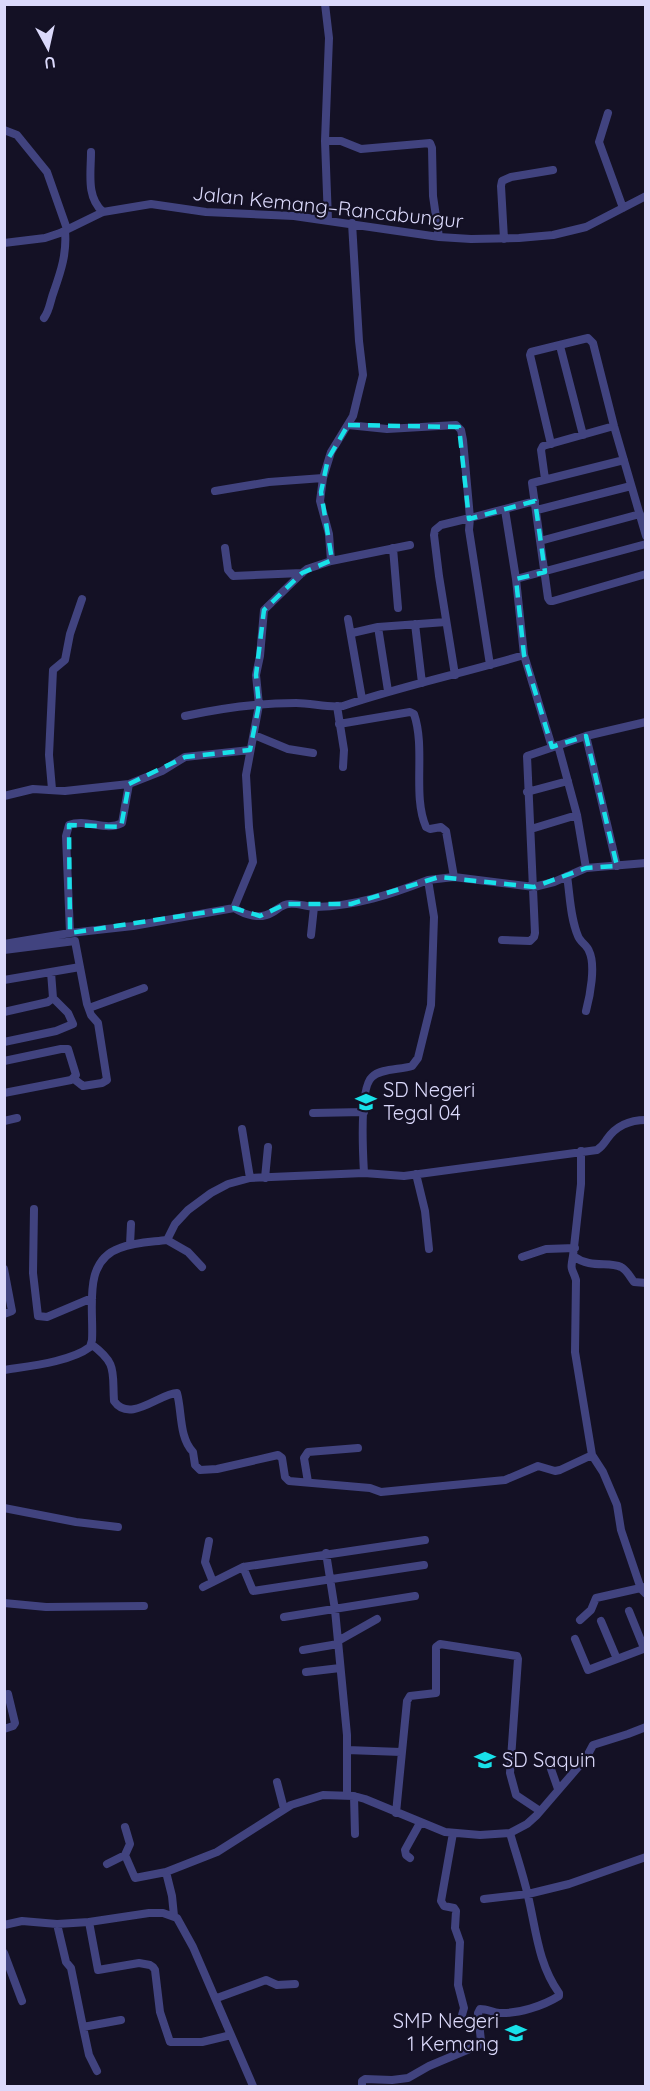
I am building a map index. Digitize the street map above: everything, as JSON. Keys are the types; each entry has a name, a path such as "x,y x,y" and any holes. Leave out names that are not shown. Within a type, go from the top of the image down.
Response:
{"street":[{"path":"325,4 329,39 325,141 328,220"},
{"path":"608,113 599,142 624,208"},
{"path":"4,130 17,135 47,172 66,230 67,246 62,271 53,292 49,311 44,318"},
{"path":"325,141 345,142 362,149 430,143 433,196 439,237"},
{"path":"91,152 90,189 103,212"},
{"path":"506,239 502,181 511,177 553,170"},
{"name":"Jalan Kemang–Rancabungur","path":"4,243 45,238 103,212 134,205 159,204 195,211 328,220 439,237 506,239 554,235 586,227 645,196"},
{"path":"331,561 329,534 320,501 323,478 328,459 355,410 363,370 352,223"},
{"path":"551,444 531,352 588,338 593,343 645,536"},
{"path":"560,346 583,435"},
{"path":"348,425 387,429 451,424 459,427 463,440 469,530 490,665"},
{"path":"545,479 541,450 543,446 614,426"},
{"path":"624,460 532,483 548,598 553,601 645,574"},
{"path":"215,491 269,482 323,478"},
{"path":"455,675 439,576 435,530 441,525 505,510 536,506 632,486"},
{"path":"505,510 516,579 524,655 568,781 577,815 586,868"},
{"path":"540,541 640,514"},
{"path":"516,579 645,544"},
{"path":"234,908 254,862 246,795 250,750 259,705 256,675 264,610 307,569 331,561 410,545"},
{"path":"225,548 228,570 233,576 302,573"},
{"path":"393,549 398,608"},
{"path":"52,789 49,755 52,670 65,660 70,634 82,599"},
{"path":"348,619 362,699"},
{"path":"352,633 378,627 446,622"},
{"path":"414,624 422,683"},
{"path":"378,627 388,691"},
{"path":"185,716 213,710 259,705 303,703 337,706 524,655"},
{"path":"337,706 344,750 343,767"},
{"path":"339,724 410,712 414,714 419,745 420,794 424,823 430,829 441,827 446,831 454,877"},
{"path":"502,940 530,941 534,937 534,887 527,792 527,756 586,736 645,722"},
{"path":"254,735 288,749 314,753"},
{"path":"586,736 617,866"},
{"path":"4,796 33,789 65,791 129,784 162,771 185,757 250,750"},
{"path":"527,792 568,781"},
{"path":"70,933 66,836 69,825 81,823 113,826 122,823 129,784"},
{"path":"531,829 577,815"},
{"path":"4,944 133,926 234,908 247,915 260,916 270,914 286,904 314,907 339,905 372,900 428,880 454,877 534,887 554,882 586,868 645,863"},
{"path":"567,876 578,938 589,949 592,960 592,991 586,1011"},
{"path":"364,1173 364,1112 367,1088 372,1076 412,1066 422,1046 432,994 434,917 428,880"},
{"path":"311,935 314,907"},
{"path":"4,950 73,940 91,1015 98,1023 107,1080 83,1086 74,1079 4,1093"},
{"path":"4,980 80,967"},
{"path":"4,1042 56,1031 73,1024 68,1013 54,998 51,972"},
{"path":"89,1008 144,988"},
{"path":"4,1012 39,1005 54,998"},
{"path":"4,1061 61,1048 68,1049 76,1076 74,1079"},
{"path":"313,1113 364,1112"},
{"path":"4,1121 17,1118"},
{"path":"167,1240 175,1224 197,1203 220,1188 250,1178 364,1173 398,1176 581,1151 601,1148 614,1130 632,1121 645,1120"},
{"path":"242,1129 250,1178"},
{"path":"265,1178 267,1147"},
{"path":"580,1620 591,1610 596,1598 644,1590 621,1530 617,1505 592,1455 575,1352 576,1280 571,1267 581,1184 581,1151"},
{"path":"416,1174 425,1211 429,1249"},
{"path":"34,1209 33,1273 38,1316 47,1317 92,1298"},
{"path":"130,1245 131,1224"},
{"path":"4,1370 73,1355 85,1350 91,1344 95,1273 101,1262 115,1250 130,1245 167,1240 188,1252 202,1267"},
{"path":"522,1257 546,1249 574,1252 581,1261 596,1265 619,1266 624,1268 634,1282 645,1283"},
{"path":"4,1269 12,1311 4,1314"},
{"path":"91,1344 109,1360 113,1370 116,1405 137,1409 148,1406 174,1392 177,1393 185,1438 188,1447 193,1452 195,1465 200,1470 217,1469 278,1455 282,1458 286,1479 370,1488 381,1492 505,1480 538,1466 560,1470 592,1455"},
{"path":"308,1482 304,1458 308,1452 358,1448"},
{"path":"4,1508 76,1522 118,1527"},
{"path":"202,1587 243,1567 425,1540"},
{"path":"209,1541 205,1562 213,1582"},
{"path":"326,1553 335,1610 355,1834"},
{"path":"243,1567 253,1591 424,1565"},
{"path":"284,1617 415,1596"},
{"path":"4,1604 46,1607 144,1606"},
{"path":"575,1639 588,1670 645,1648 630,1611"},
{"path":"303,1650 338,1642 376,1619"},
{"path":"602,1621 616,1659"},
{"path":"396,1813 407,1701 410,1696 434,1694 437,1691 438,1646 514,1654 518,1659 510,1773 516,1795 540,1811"},
{"path":"306,1672 340,1668"},
{"path":"4,1729 15,1723 8,1694"},
{"path":"124,1855 135,1878 166,1872 217,1852 300,1801 324,1795 350,1795 376,1803 436,1830 480,1835 510,1833 527,1824 540,1811 586,1758 593,1745 645,1727"},
{"path":"347,1750 401,1752"},
{"path":"551,1769 558,1790"},
{"path":"277,1782 284,1809"},
{"path":"410,1858 406,1855 405,1850 420,1823"},
{"path":"107,1864 124,1855 129,1849 126,1827"},
{"path":"453,1833 441,1901 444,1906 454,1908 456,1911 454,1928 460,1942 458,1985 464,2008 460,2022"},
{"path":"362,2086 362,2081 366,2079 408,2078 429,2066 479,2045 481,2041 478,2013 480,2009 509,2013 557,1997 559,1993 548,1978 536,1938 528,1894 510,1833"},
{"path":"484,1899 528,1894 569,1884 645,1857"},
{"path":"166,1872 174,1916 187,1933 217,1998 253,2086"},
{"path":"4,1925 22,1921 57,1924 88,1922 156,1912 174,1916"},
{"path":"88,1922 98,1970 139,1963 150,1965 155,1970 160,2012 170,2042 202,2042 231,2035"},
{"path":"57,1924 66,1962 71,1968 89,2055 97,2071"},
{"path":"4,1953 22,2001"},
{"path":"217,1998 267,1980 277,1985 295,1984"},
{"path":"82,2027 121,2020"}],"highlighted area":[{"path":"348,425 459,427 469,519 535,501 545,572 516,579 524,655 552,747 586,736 617,866 586,868 534,887 439,877 351,904 286,904 260,916 234,908 70,933 69,825 121,827 129,784 185,757 250,750 259,705 256,675 264,610 302,573 332,560 321,492 328,459"}],"place":[{"name":"SD Negeri Tegal 04","path":"366,1102"},
{"name":"SD Saquin","path":"485,1760"},
{"name":"SMP Negeri 1 Kemang","path":"516,2033"}]}
